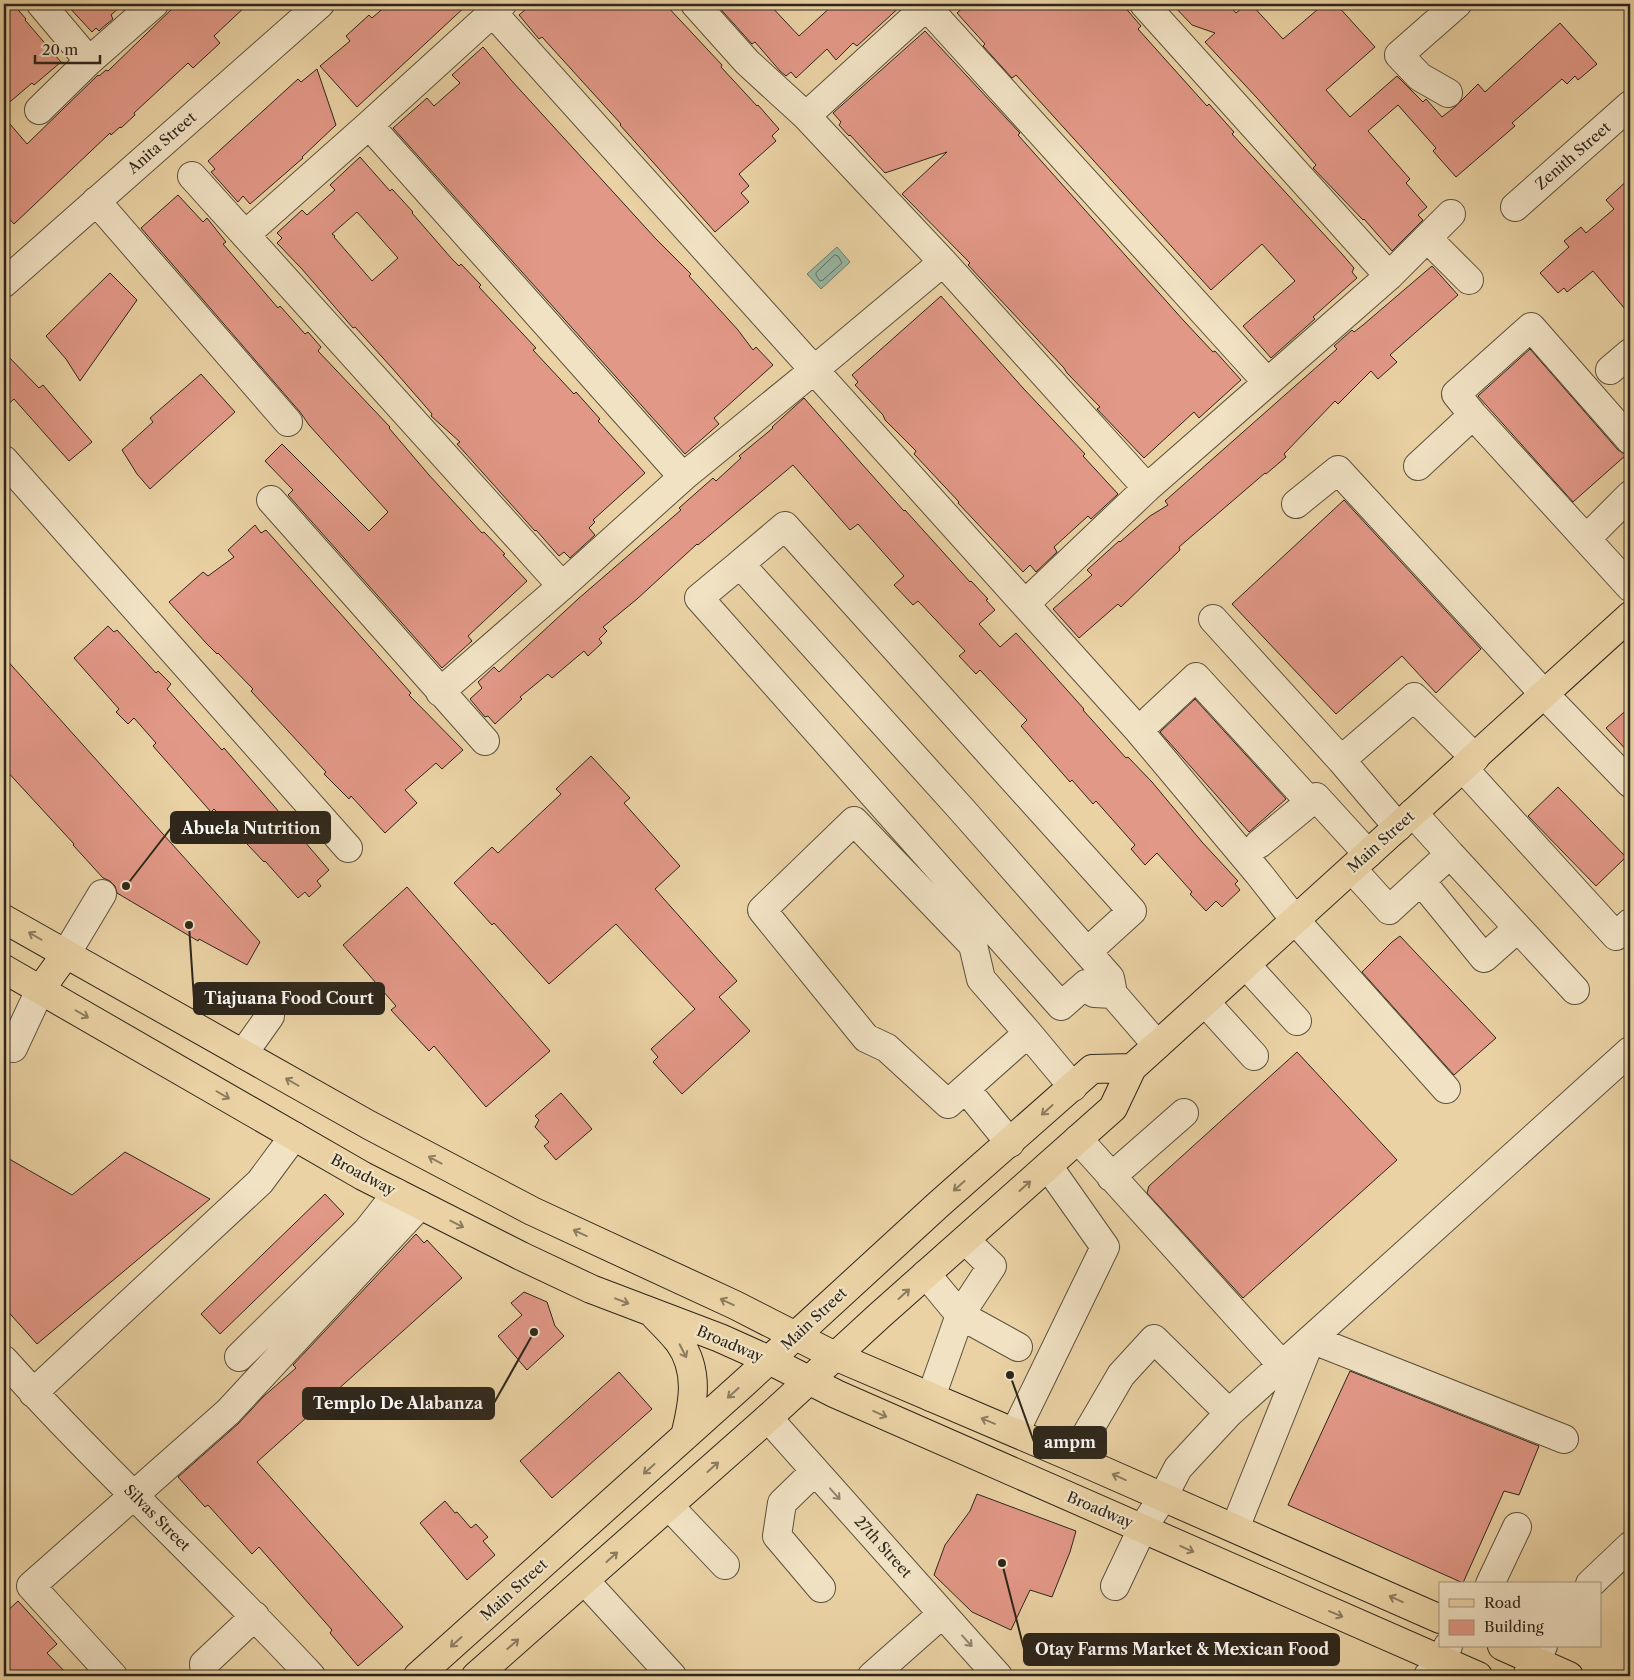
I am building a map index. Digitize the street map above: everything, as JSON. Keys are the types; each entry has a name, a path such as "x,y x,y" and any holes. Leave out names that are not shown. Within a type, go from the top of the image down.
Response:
{"main road":[{"name":"Main Street","path":"476,1676 768,1418 926,1274 1113,1108 1132,1068 1630,616"},
{"path":"4,919 368,1125 532,1210 735,1305 835,1356 1081,1460 1439,1619"},
{"path":"40,990 66,954"},
{"name":"Broadway","path":"4,969 363,1176 584,1286 720,1338 769,1360 809,1381 1439,1661 1478,1676"},
{"name":"Main Street","path":"418,1676 1092,1069 1132,1068"},
{"path":"653,1313 679,1342 692,1372 694,1388 692,1408 685,1436"},
{"path":"1506,1648 1569,1676"}],"street":[{"path":"41,4 89,61"},
{"path":"39,110 89,61 154,4"},
{"name":"Anita Street","path":"4,283 320,4"},
{"path":"694,4 747,62 806,116 943,262 1147,488"},
{"path":"1144,4 1388,276"},
{"path":"1448,93 1420,77 1399,55 1457,4"},
{"path":"806,116 928,5 1267,382"},
{"path":"245,235 498,8 814,370 1139,731 1259,874 1295,920 1446,1089"},
{"name":"Zenith Street","path":"1515,207 1630,104"},
{"path":"369,125 683,477"},
{"path":"192,176 562,586"},
{"path":"96,201 288,422"},
{"path":"1025,604 1147,488 1388,276 1451,214"},
{"path":"1427,238 1469,280"},
{"path":"440,692 683,477 943,262"},
{"path":"1630,440 1531,327 1456,394 1630,587"},
{"path":"1610,370 1630,353"},
{"path":"1418,466 1473,415"},
{"path":"4,460 348,848"},
{"path":"1296,504 1338,470 1544,694 1630,783"},
{"path":"1586,539 1630,495"},
{"path":"271,500 485,741"},
{"path":"1087,943 1132,911 785,526 699,598 1061,1006 1086,984 1094,993 1113,994"},
{"path":"740,564 1087,943 1110,978 1113,994 1158,1045"},
{"path":"1213,619 1341,760 1406,820 1450,854 1575,990"},
{"path":"1150,719 1196,677 1310,802"},
{"path":"1341,760 1414,697 1616,936 1630,923"},
{"path":"1259,844 1316,797 1360,862 1389,910 1450,854"},
{"path":"1028,1033 948,1104 887,1048 866,1038 762,910 854,821 973,945 981,979 1028,1033 1073,1087"},
{"path":"1421,881 1484,958 1518,928"},
{"path":"66,954 102,894"},
{"path":"1246,965 1297,1021"},
{"path":"13,1048 40,990"},
{"path":"1205,1002 1254,1056"},
{"path":"243,1054 270,1016"},
{"path":"1115,1586 1142,1528 1163,1497 1178,1468 1229,1413 1630,1051"},
{"path":"966,1089 1010,1143"},
{"path":"1111,1176 1184,1112"},
{"path":"33,1393 260,1182 294,1136"},
{"path":"1078,1139 1282,1365"},
{"path":"1015,1432 1105,1247 1048,1166"},
{"path":"239,1357 367,1231 409,1199"},
{"path":"113,1676 31,1586 228,1412 409,1199"},
{"path":"931,1397 960,1315 992,1266 965,1240"},
{"path":"926,1274 960,1315 1018,1347"},
{"path":"1081,1460 1086,1435 1120,1375 1154,1339 1229,1413"},
{"path":"1311,1339 1564,1439"},
{"path":"1235,1528 1311,1339"},
{"name":"Silvas Street","path":"4,1360 33,1393 255,1616 311,1676"},
{"name":"27th Street","path":"768,1418 998,1676"},
{"path":"815,1471 782,1503 777,1536 821,1588"},
{"path":"669,1506 726,1565"},
{"path":"1491,1582 1517,1527"},
{"path":"1592,1582 1630,1546"},
{"path":"585,1581 672,1676"},
{"path":"872,1676 942,1614"},
{"path":"205,1676 204,1664 255,1616"}],"water":[{"path":"837,247 850,262 821,289 807,274"}],"building":[{"path":"4,4 13,4 61,62 4,107"},
{"path":"66,4 123,4 111,15 113,19 99,31 96,28 92,32"},
{"path":"177,4 248,4 214,36 220,43 193,68 188,63 134,113 135,115 121,128 111,135 110,133 14,224 4,213 4,117 27,144 98,75 106,70 108,71"},
{"path":"388,4 468,4 357,107 320,66 350,41 346,36 369,15 372,18"},
{"path":"532,4 665,4 779,129 772,136 776,141 739,174 749,186 741,193 749,202 715,232 621,124 542,37 539,39 519,15"},
{"path":"716,4 769,4 799,36 834,4 903,4 857,46 853,43 836,60 827,49 796,78 791,72 786,76 780,71 755,42 752,44"},
{"path":"967,4 1122,4 1141,26 1138,29 1207,106 1209,104 1234,132 1232,134 1342,254 1354,268 1352,272 1357,278 1271,358 1243,326 1295,281 1262,244 1211,290 1016,75 1012,78 983,46 985,44 957,13"},
{"path":"1172,4 1228,4 1236,13 1247,4 1251,4 1283,39 1324,4 1336,4 1375,47 1326,90 1350,117 1397,76 1423,102 1426,99 1442,117 1478,84 1485,92 1560,23 1597,64 1578,80 1575,76 1567,84 1562,79 1512,123 1515,126 1456,177 1433,151 1436,148 1398,105 1368,131 1410,179 1406,183 1427,207 1418,215 1423,220 1392,251 1364,219 1313,168 1316,165 1205,42 1215,33 1192,25"},
{"path":"925,31 1020,133 1018,135 1184,321 1241,380 1199,418 1194,412 1144,458 1097,409 1100,407 968,265 970,263 902,194 947,152 885,173 839,125 841,122 833,113"},
{"path":"483,47 656,239 691,274 689,276 738,330 753,350 756,347 773,365 714,418 719,424 685,454 393,128 427,98 434,106 460,83 452,75"},
{"path":"317,69 336,125 303,158 250,204 243,196 238,202 211,172 215,169 208,161 298,79 301,82"},
{"path":"360,157 390,191 392,189 413,212 452,259 459,266 461,264 481,285 479,287 536,348 533,350 574,394 576,392 600,419 598,421 645,473 593,520 595,522 589,528 595,535 570,558 564,552 559,556 535,531 457,444 460,442 431,416 432,414 392,368 355,327 353,328 277,243 282,238 277,233 302,210 307,215 335,190 330,185","holes":["357,212 398,258 372,281 332,234"]},
{"path":"1630,178 1630,315 1593,271 1567,292 1564,288 1558,293 1540,273 1569,247 1564,241 1581,227 1586,233 1614,209 1606,200"},
{"path":"178,195 203,222 207,218 226,242 223,244 278,308 280,306 305,334 308,332 321,347 318,351 390,427 429,475 482,533 484,532 505,554 503,555 527,581 468,636 472,641 442,668 288,495 293,490 265,461 282,444 369,531 388,512 309,425 300,412 141,228"},
{"path":"1432,266 1458,295 1390,355 1397,362 1378,379 1371,371 1338,404 1335,401 1284,454 1286,457 1179,547 1180,550 1121,607 1118,604 1079,638 1053,609 1092,575 1087,570 1150,516 1168,505 1165,501 1337,349 1334,346 1352,330 1354,332 1363,325"},
{"path":"110,273 137,300 80,381 66,359 46,336"},
{"path":"941,296 1085,454 1083,456 1118,494 1091,519 1088,516 1054,547 1057,552 1036,572 1030,565 1023,572 958,503 914,454 916,451 885,420 883,415 855,385 858,382 852,375"},
{"path":"1530,349 1618,450 1626,455 1573,502 1478,396"},
{"path":"4,352 39,388 43,385 92,442 69,461 14,399 4,408"},
{"path":"201,374 235,412 150,489 137,474 122,450 153,422 150,418"},
{"path":"804,398 904,511 988,599 986,600 995,610 979,624 1000,647 1016,633 1126,758 1128,757 1152,782 1202,842 1238,881 1235,884 1240,890 1222,907 1216,901 1206,911 1190,894 1192,892 1157,853 1145,865 1131,849 1135,845 1096,801 1093,804 1072,780 1070,782 1021,726 1027,720 980,670 976,674 959,656 965,651 918,601 913,605 894,585 904,576 858,524 850,530 793,465 697,544 637,599 603,627 607,631 599,639 602,643 588,656 584,651 552,678 548,674 520,697 522,699 495,724 488,716 485,717 470,699 482,688 478,682 494,667 499,672 578,599 681,510 679,508 713,478 716,481 741,458 739,456 773,428"},
{"path":"1344,500 1481,649 1436,693 1402,656 1336,714 1232,604"},
{"path":"255,525 261,533 266,530 411,693 409,695 463,750 442,769 436,763 405,790 417,803 385,833 351,796 349,799 324,774 326,772 251,691 253,689 206,643 169,602 203,572 208,576 234,557 228,550"},
{"path":"108,626 114,632 117,630 156,673 158,671 171,684 167,689 222,750 224,748 329,870 317,881 321,886 309,897 305,892 298,898 214,809 211,812 153,746 156,743 134,718 128,724 116,712 119,709 74,658"},
{"path":"4,657 260,942 247,965 199,939 198,941 117,893 115,886 103,878 4,768"},
{"path":"1195,699 1286,799 1249,832 1160,732"},
{"path":"1630,707 1630,754 1606,728"},
{"path":"591,756 630,798 624,803 680,866 655,889 737,981 719,997 750,1031 682,1094 653,1062 658,1057 651,1049 695,1009 616,924 549,984 494,923 492,925 454,883 492,847 498,853 561,794 556,789"},
{"path":"1558,787 1626,857 1596,886 1528,816"},
{"path":"407,887 550,1051 486,1107 434,1046 429,1051 391,1010 396,1006 343,945"},
{"path":"1400,936 1496,1038 1454,1075 1362,972"},
{"path":"1297,1052 1397,1160 1243,1298 1147,1193 1149,1186"},
{"path":"561,1093 592,1129 556,1160 544,1146 549,1142 535,1127 539,1120 535,1116"},
{"path":"125,1152 210,1199 37,1344 4,1307 4,1156 72,1195"},
{"path":"325,1194 344,1214 220,1334 201,1314"},
{"path":"416,1234 424,1243 427,1240 462,1278 257,1462 403,1627 358,1666 330,1633 332,1630 259,1547 252,1554 208,1505 205,1507 178,1477 238,1424 263,1397 296,1368 293,1365"},
{"path":"524,1292 547,1302 555,1326 564,1336 527,1370 498,1336 522,1315 511,1303"},
{"path":"1350,1371 1539,1446 1519,1495 1504,1491 1463,1582 1288,1505"},
{"path":"619,1372 652,1409 552,1498 520,1461"},
{"path":"977,1494 1076,1531 1070,1552 1052,1597 1030,1590 1011,1630 972,1612 934,1575 945,1545 970,1511"},
{"path":"445,1501 471,1528 476,1524 488,1537 483,1541 495,1555 467,1580 420,1523"},
{"path":"18,1601 57,1644 47,1653 69,1676 4,1676 4,1614"}],"place":[{"name":"Abuela Nutrition","path":"126,886"},
{"name":"Tiajuana Food Court","path":"189,925"},
{"name":"Templo De Alabanza","path":"534,1332"},
{"name":"ampm","path":"1010,1375"},
{"name":"Otay Farms Market & Mexican Food","path":"1002,1563"}]}
